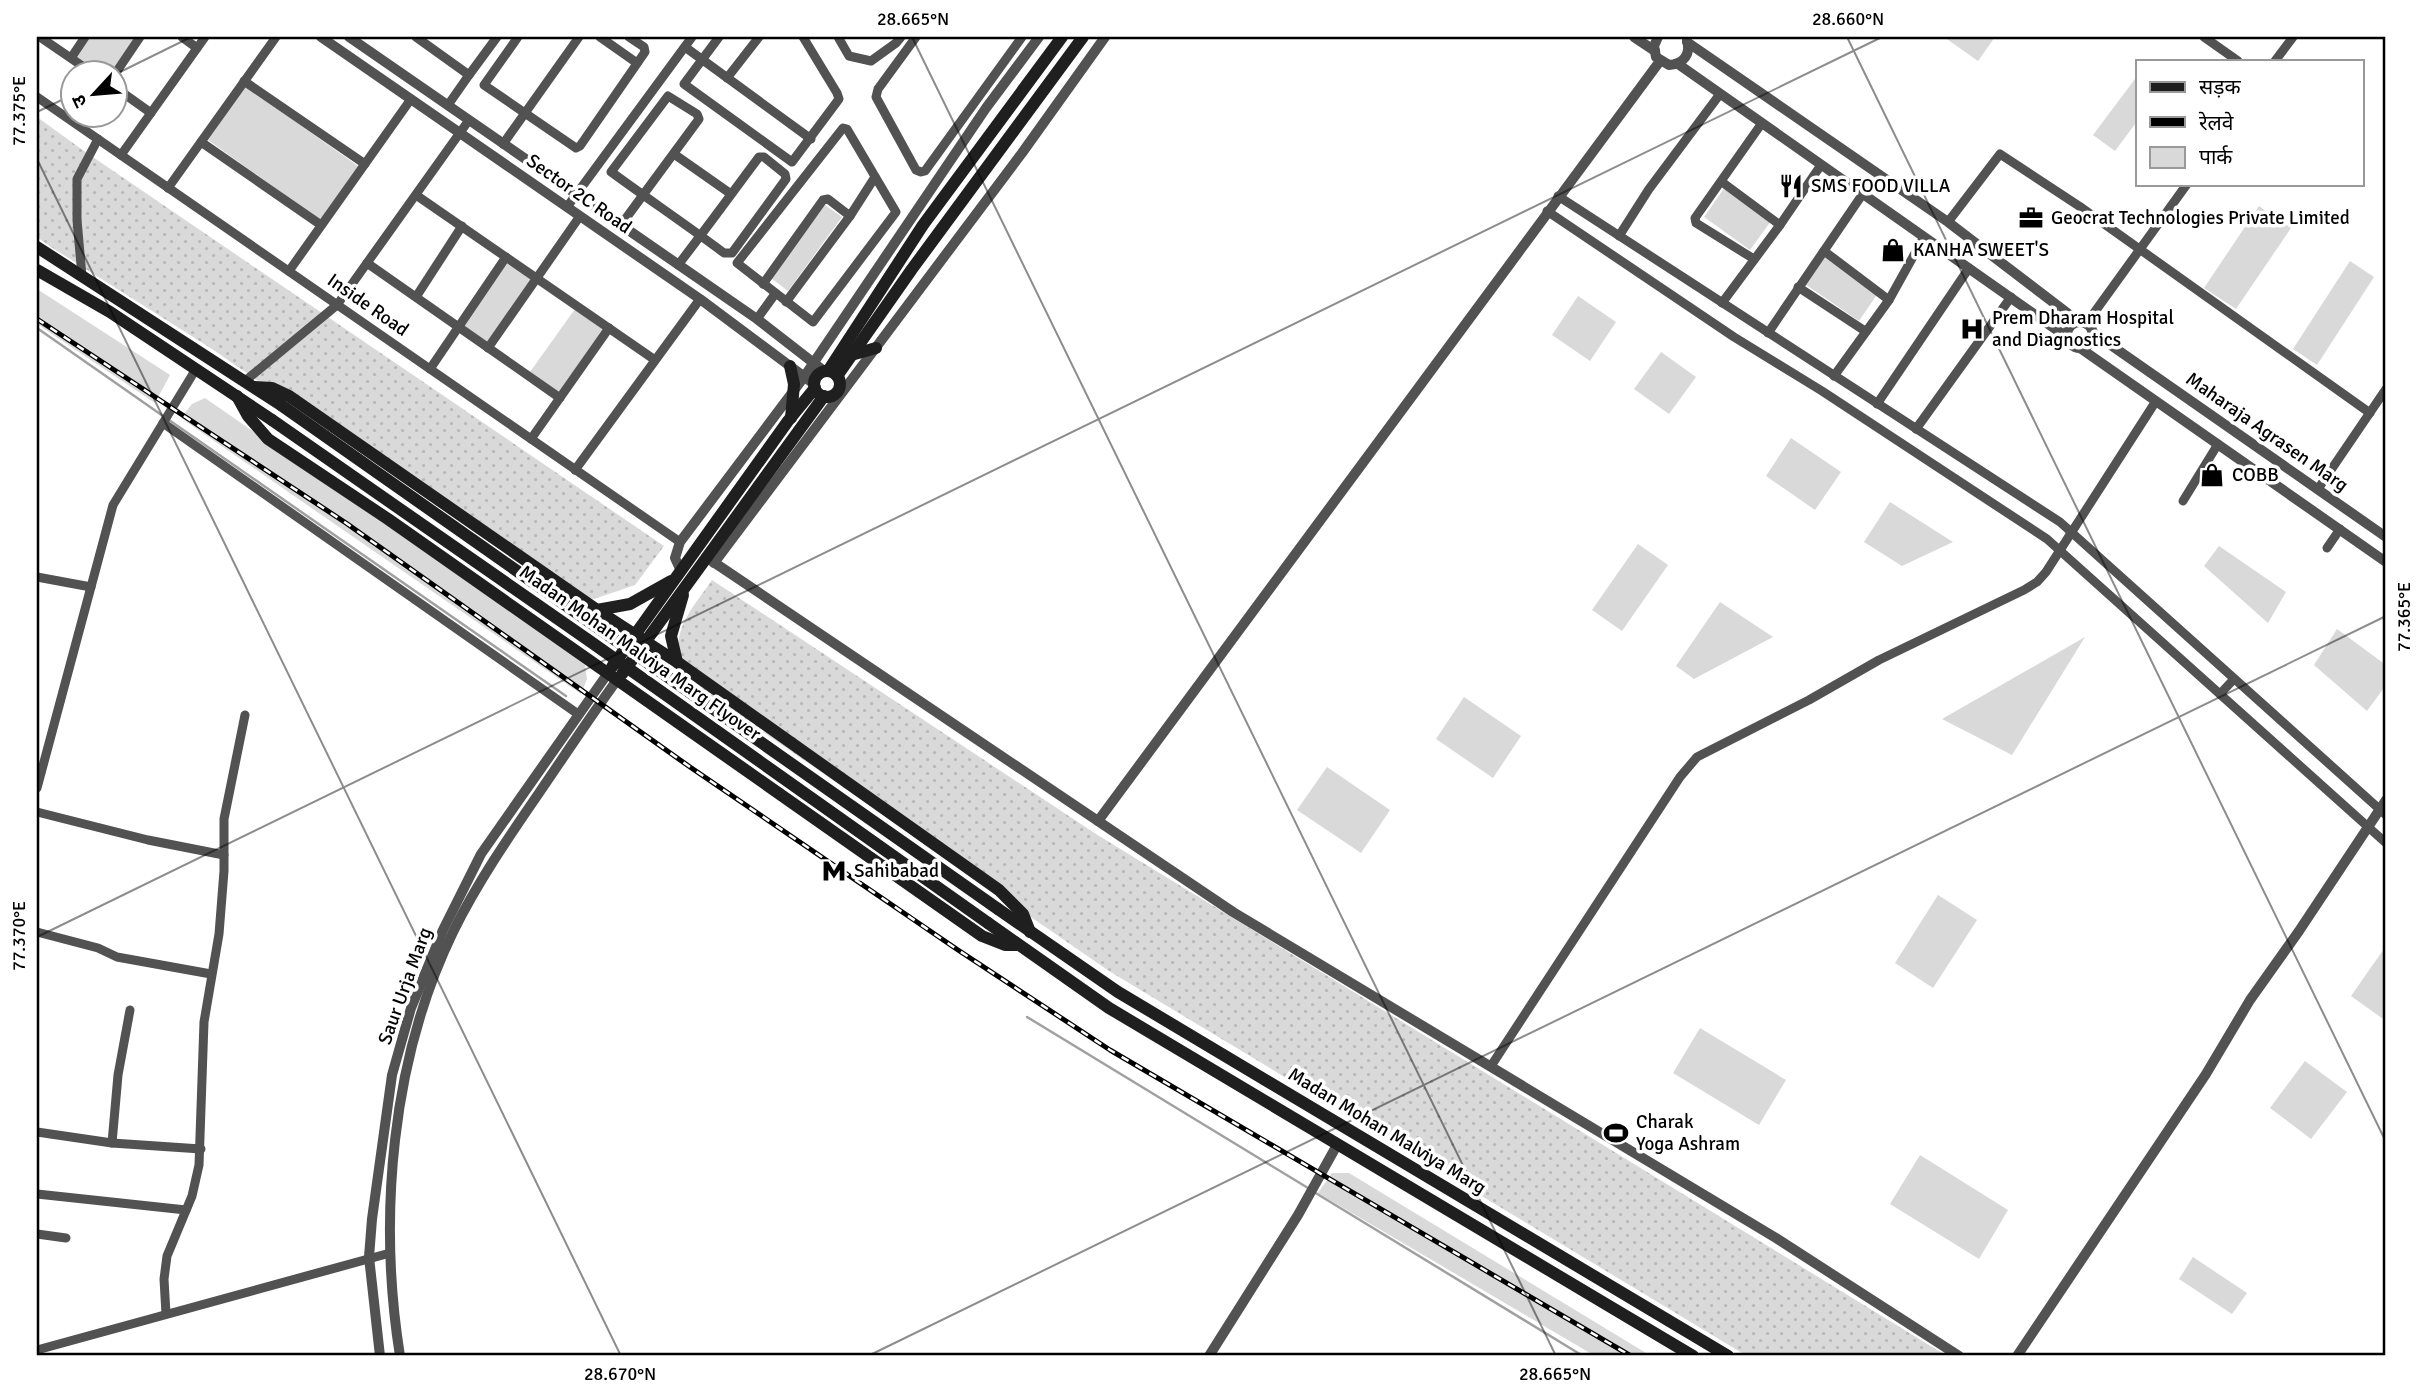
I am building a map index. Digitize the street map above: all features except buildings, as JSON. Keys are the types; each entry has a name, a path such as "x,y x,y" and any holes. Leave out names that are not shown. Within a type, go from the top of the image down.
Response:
{"main road":[{"path":"826,370 923,225 1062,37"},
{"path":"851,355 1083,37"},
{"path":"37,247 249,384 272,388 289,396 597,610 677,662 999,891 1023,914 1030,932"},
{"path":"41,273 110,312 237,396 248,416 268,439 388,519 982,936 1005,945 1017,945"},
{"path":"597,610 630,604 710,560 814,386 815,378 851,355 876,348"},
{"path":"790,366 794,390 791,418"},
{"path":"814,386 830,396 836,392 839,384 826,370"},
{"name":"Madan Mohan Malviya Marg Flyover","path":"249,384 1030,932"},
{"path":"613,676 814,386"},
{"name":"Madan Mohan Malviya Marg Flyover","path":"237,396 627,667 1017,945"},
{"path":"677,662 671,636 681,578"},
{"name":"Madan Mohan Malviya Marg","path":"1030,932 1130,999 1728,1356"},
{"name":"Madan Mohan Malviya Marg","path":"1017,945 1110,1008 1693,1356"}],"street":[{"path":"40,37 74,60"},
{"path":"71,58 85,37"},
{"path":"124,60 140,37"},
{"path":"182,37 197,48"},
{"path":"121,155 205,37"},
{"path":"168,188 276,37"},
{"name":"Sector 2C Road","path":"349,37 757,319 826,370"},
{"path":"416,37 469,75"},
{"path":"447,105 497,37"},
{"path":"518,37 484,85 576,148 580,146 645,50 629,37"},
{"path":"503,144 579,37"},
{"path":"600,37 637,63"},
{"path":"567,207 692,37"},
{"path":"719,37 684,82 685,85 790,162 794,161 839,99 803,37"},
{"path":"727,78 759,37"},
{"path":"838,37 849,56 871,61 901,37"},
{"path":"916,37 878,89 876,97 918,172 925,171 1022,37"},
{"path":"826,370 986,108 1038,37"},
{"path":"1105,37 876,348 710,560 1233,912 1837,1276 1959,1356"},
{"path":"1634,37 1670,65 1678,64 1688,54 1686,39"},
{"path":"1098,821 1558,196 1657,56 1658,37"},
{"path":"2204,37 2237,60"},
{"path":"2276,60 2293,37"},
{"name":"Sector 2C Road","path":"325,38 700,299 814,386"},
{"name":"Maharaja Agrasen Marg","path":"1686,39 1948,222 2086,326 2386,537"},
{"path":"685,47 811,139"},
{"name":"Maharaja Agrasen Marg","path":"1678,64 2011,297 2068,338 2072,345 2386,562"},
{"path":"244,81 365,164"},
{"path":"1619,236 1649,189 1720,94"},
{"path":"621,225 643,195 674,154 699,117 669,96 611,172 643,195 701,236 724,253 732,253 786,176 761,156 731,194 701,236 678,265"},
{"name":"Inside Road","path":"37,97 680,542"},
{"path":"130,98 151,113"},
{"path":"289,271 411,99"},
{"path":"975,101 986,108"},
{"path":"249,384 337,305 469,120"},
{"path":"1754,258 1695,221 1762,123"},
{"path":"843,128 847,129 894,209 894,215 815,321 811,321 763,284 737,263 843,128"},
{"path":"82,276 76,211 78,179 98,139"},
{"path":"201,142 321,225"},
{"path":"674,154 731,194"},
{"path":"1948,222 2000,154 2079,206 2370,413"},
{"path":"1722,303 1821,165"},
{"path":"786,302 850,216 875,177"},
{"path":"1721,182 1780,225"},
{"path":"2068,338 2069,329 2086,326 2186,186"},
{"path":"416,195 655,360"},
{"path":"1768,333 1862,195"},
{"path":"1558,196 2060,522 2383,813"},
{"path":"763,284 823,200 828,199 850,216"},
{"path":"1547,211 1734,337 1822,391 2047,538 2386,843"},
{"path":"488,348 580,216"},
{"path":"416,297 462,226"},
{"path":"1834,376 1889,300 1924,237"},
{"path":"1824,251 1889,300"},
{"path":"430,369 506,257"},
{"path":"367,263 560,398"},
{"path":"1877,404 1969,268"},
{"path":"1798,287 1865,331"},
{"path":"757,319 775,294"},
{"path":"1916,429 2011,297"},
{"path":"575,470 700,299"},
{"path":"2080,348 2090,343 2086,326"},
{"path":"531,439 609,328"},
{"path":"37,788 113,505 196,369"},
{"path":"681,578 675,558 680,542 794,390 814,386"},
{"path":"2318,489 2386,389"},
{"path":"1491,1066 1681,777 1697,757 1809,700 1879,660 2037,582 2156,401"},
{"path":"164,422 578,714"},
{"path":"2183,501 2218,444"},
{"path":"2327,548 2340,529"},
{"path":"37,577 91,587"},
{"name":"Saur Urja Marg","path":"380,1356 369,1257 391,1075 411,1008 443,930 481,854 578,714 613,676"},
{"name":"Saur Urja Marg","path":"400,1356 390,1253 394,1140 404,1078 420,1016 453,933 493,861 613,676"},
{"path":"2220,694 2234,679"},
{"path":"166,1314 164,1267 197,1180 201,1149 204,1022 219,934 224,819 245,715"},
{"path":"2017,1356 2206,1074 2250,1000 2368,828 2383,813 2386,800"},
{"path":"37,812 148,840 224,855"},
{"path":"37,932 98,948 117,957 211,974"},
{"path":"112,1143 118,1075 130,1010"},
{"path":"37,1132 112,1143 201,1149"},
{"path":"1209,1356 1337,1145"},
{"path":"37,1194 186,1210"},
{"path":"37,1234 66,1238"},
{"path":"37,1350 390,1253"}],"green space":[{"path":"90,37 136,37 119,60 82,60 76,56"},
{"path":"1944,37 1995,37 1978,61"},
{"path":"2136,78 2136,123 2115,151 2093,135"},
{"path":"245,86 358,166 320,220 208,140"},
{"path":"37,117 664,546 635,585 594,599 563,593 212,349 51,247 37,237"},
{"path":"1725,187 1771,221 1750,250 1704,217"},
{"path":"825,205 842,217 788,291 771,278"},
{"path":"2259,206 2291,228 2236,309 2204,288"},
{"path":"1821,254 1878,293 1859,321 1802,282"},
{"path":"2350,261 2374,277 2317,365 2293,349"},
{"path":"507,262 532,279 488,343 463,325"},
{"path":"37,289 170,375 155,403 37,324"},
{"path":"1578,296 1616,322 1590,361 1552,335"},
{"path":"575,309 604,330 559,393 530,372"},
{"path":"1661,352 1696,377 1669,414 1634,389"},
{"path":"205,398 517,613 585,665 587,679 581,694 181,418 192,404"},
{"path":"1791,438 1841,472 1815,510 1766,476"},
{"path":"1890,502 1953,542 1902,566 1864,542"},
{"path":"1638,544 1668,565 1622,631 1592,610"},
{"path":"2219,546 2286,592 2268,623 2204,566"},
{"path":"712,580 1096,834 1947,1356 1747,1356 1109,971 701,689 682,661 679,639 686,618"},
{"path":"1720,602 1773,637 1694,679 1676,666"},
{"path":"2337,629 2386,665 2386,685 2367,711 2314,665"},
{"path":"2085,637 2012,755 1942,719"},
{"path":"1464,697 1521,736 1493,778 1436,739"},
{"path":"1327,767 1390,810 1361,853 1297,810"},
{"path":"1938,895 1977,920 1933,988 1895,963"},
{"path":"2386,946 2386,1021 2351,996"},
{"path":"1700,1028 1786,1080 1759,1125 1673,1073"},
{"path":"2305,1061 2347,1092 2311,1139 2270,1108"},
{"path":"1920,1155 2008,1210 1979,1259 1890,1204"},
{"path":"1332,1173 1349,1173 1651,1356 1595,1356 1318,1193"},
{"path":"2193,1257 2247,1293 2232,1314 2179,1279"}],"waterway":[{"path":"37,328 163,416"},
{"path":"169,420 566,696"},
{"path":"1027,1017 1308,1188"},
{"path":"1314,1192 1583,1356"}],"railway":[{"path":"37,319 346,523 690,767 1110,1050 1631,1356"}],"place":[{"name":"SMS FOOD VILLA","path":"1791,186"},
{"name":"Geocrat Technologies Private Limited","path":"2031,218"},
{"name":"KANHA SWEET'S","path":"1893,250"},
{"name":"Prem Dharam Hospital and Diagnostics","path":"1972,329"},
{"name":"COBB","path":"2212,475"},
{"name":"Sahibabad","path":"834,871"},
{"name":"Charak Yoga Ashram","path":"1616,1133"}]}
